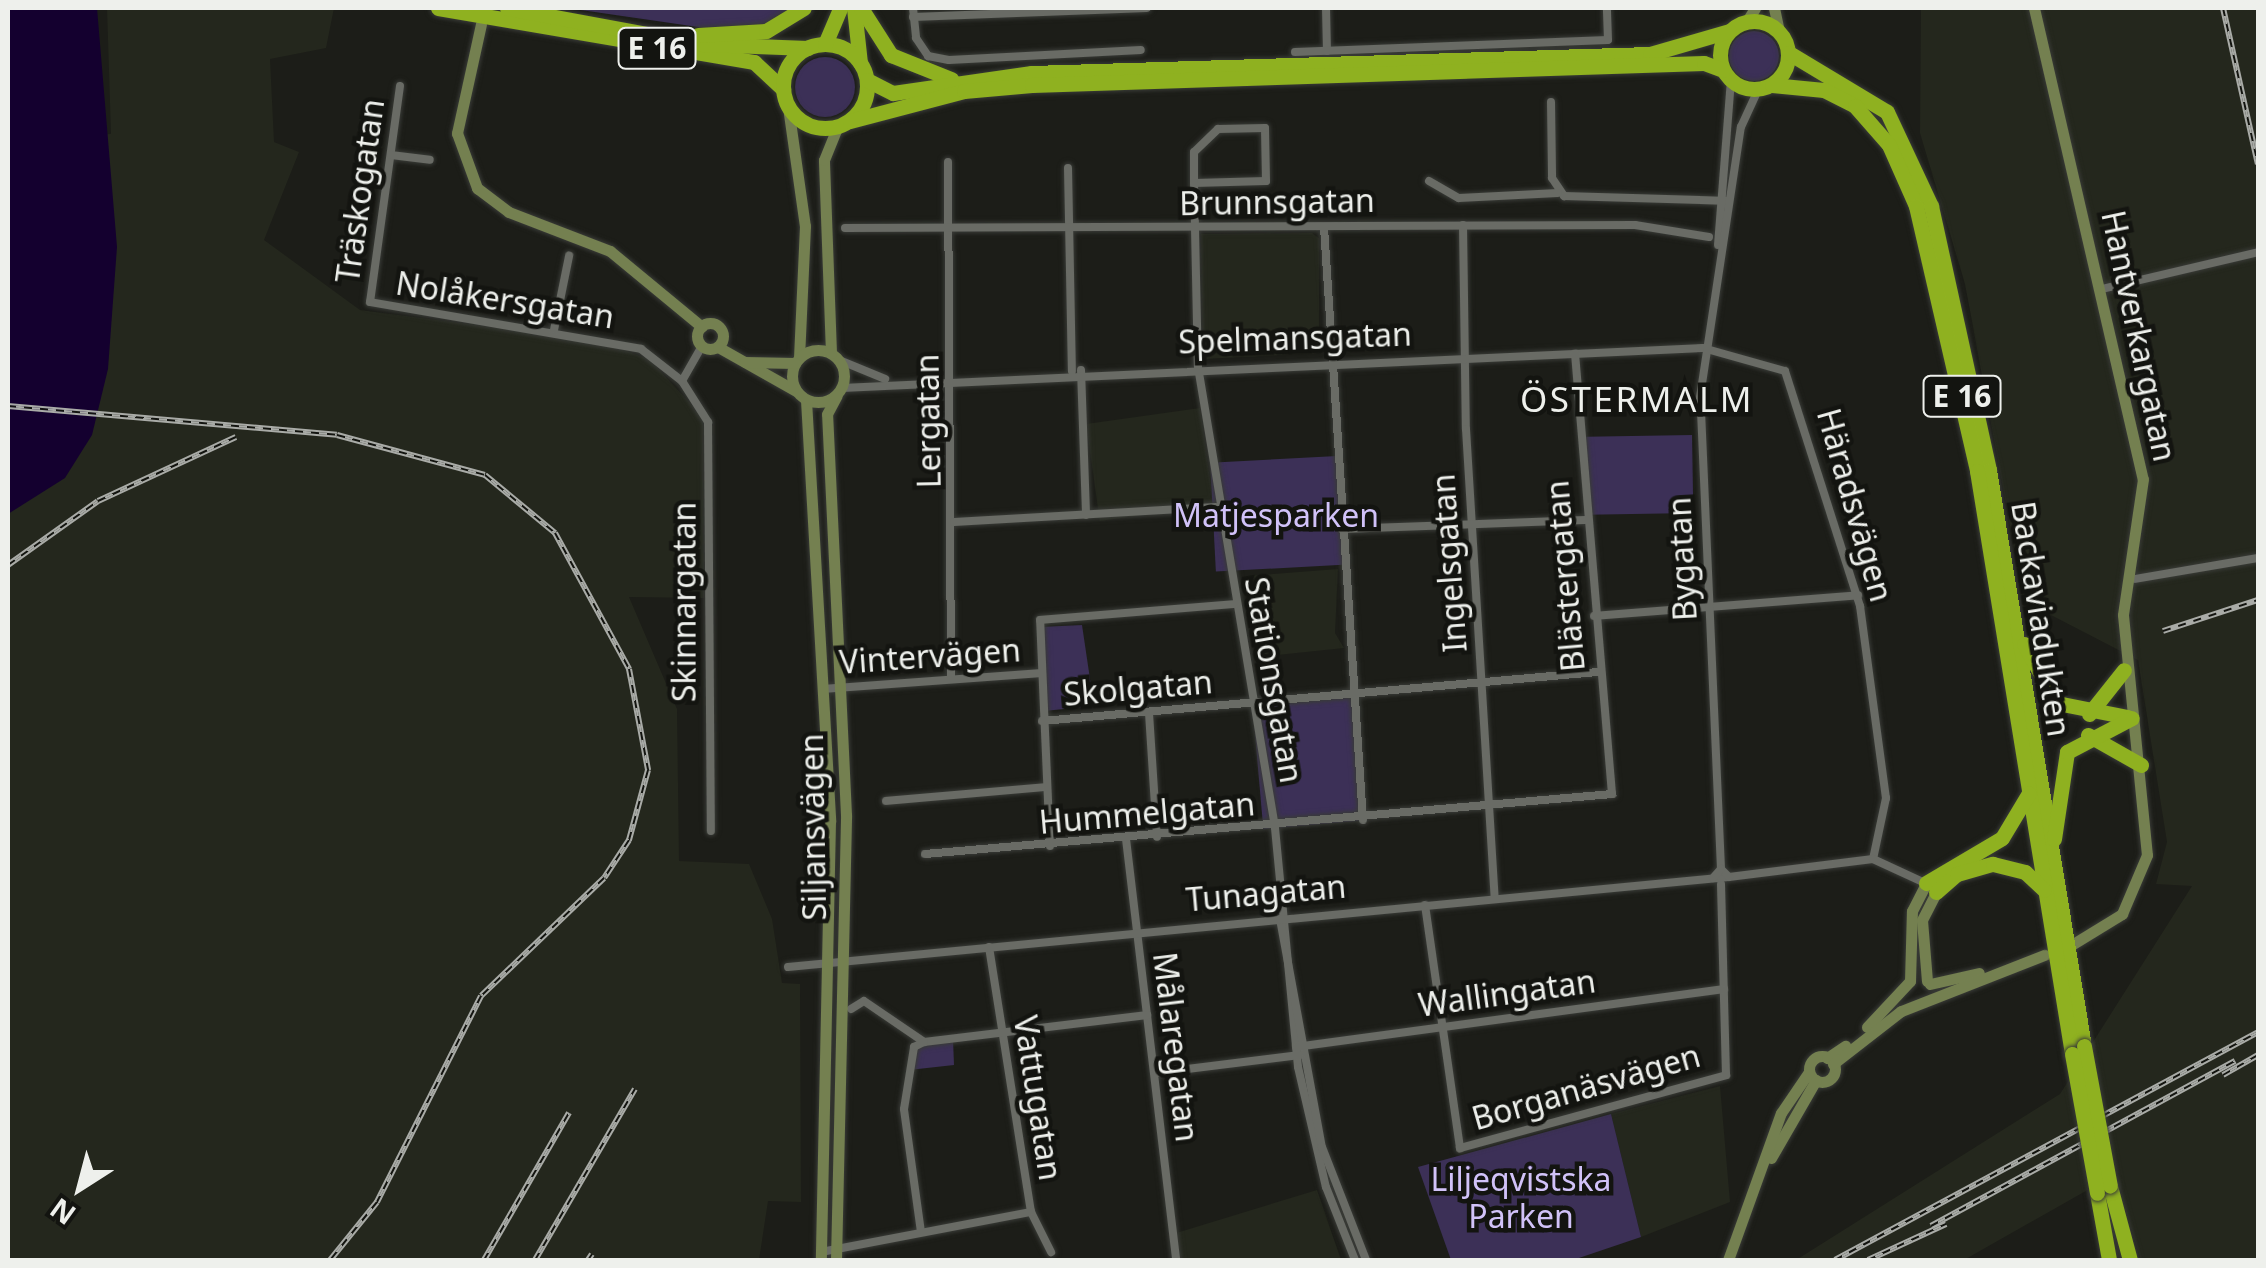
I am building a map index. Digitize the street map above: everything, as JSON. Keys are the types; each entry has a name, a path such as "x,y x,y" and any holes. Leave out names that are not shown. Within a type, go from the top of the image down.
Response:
{"highway":[{"name":"E 16","path":"438,8 754,62 783,89"},
{"name":"E 16","path":"508,8 644,33 816,46"},
{"path":"644,33 752,34 804,8"},
{"path":"840,8 816,46 789,64 783,89 788,107 810,126 844,124 867,80"},
{"path":"854,8 860,63 867,80 893,93 955,80 1650,54 1729,31 1752,14 1779,32 1788,53 1765,87"},
{"path":"861,8 891,55 955,80"},
{"path":"1727,76 1729,31"},
{"path":"816,46 860,63"},
{"name":"Backaviadukten","path":"1788,53 1875,100 1922,173 2014,615 2078,1050"},
{"name":"E 16","path":"844,124 1018,86 1692,63 1765,87"},
{"name":"Backaviadukten","path":"1765,87 1824,90 1855,106 1910,188 1973,454 2044,890 2103,1190 2109,1260"},
{"path":"2014,615 2044,688 2089,714 2132,718"},
{"path":"2089,714 2124,670"},
{"path":"2052,858 2061,766 2088,735 2132,718"},
{"path":"2088,735 2141,766"},
{"path":"1931,888 2002,838 2029,793"},
{"path":"1931,888 1957,874 1993,864 2024,872 2044,890"},
{"path":"2098,1260 2103,1190"},
{"path":"2103,1190 2126,1260"}],"street":[{"path":"1140,50 950,60 928,56 913,12 1146,8"},
{"path":"1326,8 1327,51"},
{"path":"1295,52 1608,40 1607,8"},
{"path":"1774,8 1779,32"},
{"name":"Hantverkargatan","path":"2034,8 2143,479 2135,579 2123,616 2124,670 2150,840 2136,890 2111,926 2073,944"},
{"path":"482,24 457,133 477,188 509,212 610,251 702,327 719,327 718,347"},
{"name":"Bygatan","path":"1718,247 1727,76"},
{"name":"Träskogatan","path":"370,302 400,86"},
{"name":"Bygatan","path":"1721,869 1703,348 1744,111 1765,87"},
{"path":"1551,102 1558,192"},
{"path":"788,107 806,226 797,360"},
{"path":"737,359 835,357 824,160 844,124"},
{"name":"Stationsgatan","path":"1194,183 1266,181 1265,128 1218,130 1194,152 1194,183 1198,367 1216,507 1275,828 1280,919 1314,1147 1355,1260"},
{"path":"391,155 430,160"},
{"name":"Lergatan","path":"948,162 954,522 951,679"},
{"path":"1068,168 1068,229 1086,516"},
{"path":"1429,180 1459,198 1558,192 1730,201"},
{"name":"Brunnsgatan","path":"845,228 1635,225 1709,238"},
{"name":"Ingelsgatan","path":"1463,226 1463,357 1493,806 1495,897"},
{"path":"1324,227 1362,820"},
{"path":"2102,289 2258,252"},
{"path":"554,330 570,256"},
{"name":"Nolåkersgatan","path":"370,302 554,330 641,349 682,382"},
{"path":"682,382 702,346 702,327"},
{"path":"702,346 718,347 801,395 839,391"},
{"name":"Spelmansgatan","path":"839,391 890,380 1077,370 1703,348"},
{"name":"Häradsvägen","path":"1703,348 1790,376 1858,595 1886,798 1873,859"},
{"name":"Blästergatan","path":"1575,354 1584,520 1612,794"},
{"name":"Siljansvägen","path":"821,1256 830,688 827,414 839,391 835,357"},
{"name":"Spelmansgatan","path":"835,357 890,380"},
{"name":"Siljansvägen","path":"797,360 830,688 842,963 836,1255"},
{"name":"Skinnargatan","path":"682,382 708,422 711,830"},
{"path":"954,522 1216,507"},
{"path":"1342,529 1584,520"},
{"path":"2135,579 2258,558"},
{"path":"1594,616 1710,610 1858,595"},
{"path":"1050,846 1040,620 1235,604"},
{"name":"Skolgatan","path":"1042,721 1598,672"},
{"name":"Vintervägen","path":"830,688 1041,674"},
{"path":"1149,712 1157,837"},
{"path":"886,801 1046,787"},
{"name":"Hummelgatan","path":"925,854 1275,828 1612,794"},
{"name":"Målaregatan","path":"1126,839 1176,1260"},
{"path":"1717,881 1873,859 1931,888"},
{"path":"1724,989 1717,881 1721,869 1729,877"},
{"name":"Tunagatan","path":"788,967 1495,897 1717,881"},
{"path":"1931,888 1922,920 1922,955 1932,998"},
{"path":"1912,1007 1906,986 1912,911 1931,888"},
{"path":"1424,906 1438,1028"},
{"name":"Vattugatan","path":"989,947 1031,1212 1051,1252"},
{"path":"1922,955 1956,979"},
{"path":"1728,1260 1795,1106 1812,1076 1815,1058 1830,1061 1912,1007 2044,955"},
{"path":"1812,1076 1829,1080 1830,1061 1906,986 2027,962"},
{"name":"Wallingatan","path":"1155,1073 1438,1028 1724,989"},
{"name":"Borganäsvägen","path":"1438,1028 1460,1148 1726,1075 1724,989"},
{"path":"851,1009 864,1001 924,1042"},
{"path":"921,1232 904,1108 914,1048 924,1042 1147,1015"},
{"name":"Stationsgatan","path":"1300,1051 1333,1185 1366,1260"},
{"path":"821,1256 1031,1212"}],"shaded area":[{"path":"8,8 97,8 117,247 108,369 92,435 65,478 8,514"},
{"path":"107,8 334,8 326,48 270,59 274,142 299,152 264,240 360,310 597,341 649,359 703,417 704,598 629,597 677,709 679,861 749,864 772,919 782,983 800,984 801,1202 768,1201 759,1260 8,1260 8,139 111,134"},
{"path":"1921,8 2258,8 2258,1260 2141,1260 2114,1175 1964,1260 1796,1260 2060,1094 2192,886 2156,884 2167,842 2138,660 2024,601 1965,284 1920,133"},
{"path":"1312,233 1319,238 1319,353 1203,359 1201,234"},
{"path":"1200,408 1214,505 1100,521 1086,424"},
{"path":"1338,569 1335,633 1344,648 1259,657 1248,576"},
{"path":"1720,1086 1730,1202 1641,1237 1611,1114"},
{"path":"1317,1190 1341,1260 1176,1260 1173,1234"}],"green space":[{"path":"567,8 797,8 760,26 712,29"},
{"path":"1754,31 1772,38 1779,56 1772,74 1754,81 1736,74 1729,56 1736,38"},
{"path":"825,57 846,66 855,87 846,108 825,117 804,108 795,87 804,66"},
{"path":"1692,435 1693,513 1587,515 1586,437"},
{"name":"Matjesparken","path":"1337,456 1343,565 1216,571 1210,463"},
{"path":"1082,625 1094,706 1044,711 1040,627"},
{"path":"1351,695 1362,821 1263,829 1252,704"},
{"path":"953,1039 954,1065 909,1070 914,1047"},
{"name":"Liljeqvistska Parken","path":"1611,1114 1641,1237 1573,1260 1451,1260 1418,1167"}],"railway":[{"path":"2223,8 2258,164"},
{"path":"8,406 337,435 485,475 555,533 629,669 648,770 629,840 604,878 481,996 377,1202 330,1260"},
{"path":"8,565 98,501 236,437"},
{"path":"2163,631 2258,600"},
{"path":"1835,1260 2258,1032"},
{"path":"2223,1075 2258,1055"},
{"path":"1931,1226 2235,1061"},
{"path":"535,1260 635,1089"},
{"path":"484,1260 569,1113"},
{"path":"1868,1260 1946,1224"},
{"path":"588,1260 592,1254"}],"district":[{"name":"ÖSTERMALM","path":"1637,399"}]}
